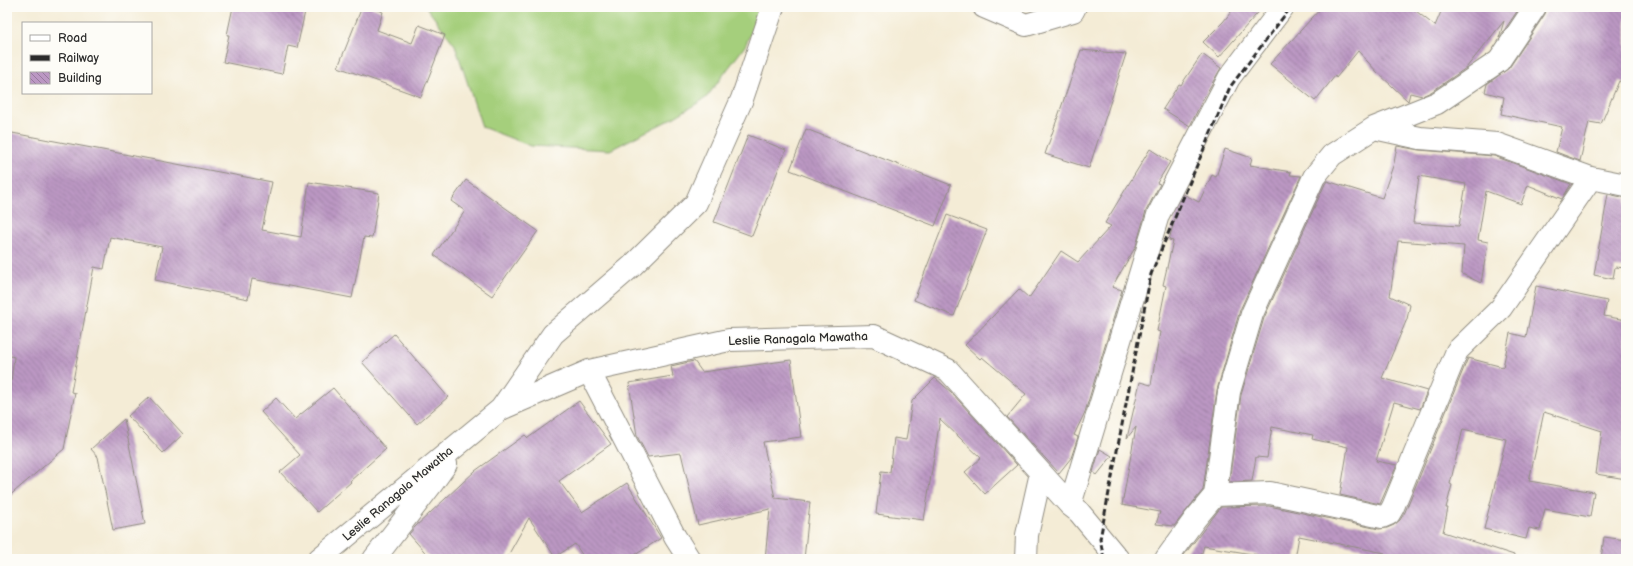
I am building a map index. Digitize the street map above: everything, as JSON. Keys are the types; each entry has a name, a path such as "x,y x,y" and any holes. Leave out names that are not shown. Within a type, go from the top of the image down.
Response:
{"street":[{"path":"501,409 553,334 632,266 696,203 742,99 774,7"},
{"path":"984,7 1026,25 1073,11 1075,7"},
{"path":"1070,505 1158,215 1229,78 1283,7"},
{"path":"1166,559 1195,519 1215,495 1229,392 1252,314 1314,177 1332,155 1374,128 1437,103 1499,61 1536,7"},
{"path":"1374,128 1420,138 1497,144 1591,178 1626,185"},
{"path":"1215,495 1270,493 1382,517 1389,514 1457,351 1501,308 1591,178"},
{"name":"Leslie Ranagala Mawatha","path":"319,559 501,409 589,371 729,340 874,336 948,370 1070,505 1079,512 1118,559"},
{"path":"589,371 675,537 689,559"},
{"name":"Leslie Ranagala Mawatha","path":"374,559 432,485 458,444"},
{"path":"1026,559 1027,534 1041,473"}],"green space":[{"path":"426,7 763,7 745,46 706,98 673,118 610,150 531,146 482,127 455,45"}],"building":[{"path":"233,7 306,7 297,48 288,46 282,74 223,62"},
{"path":"362,7 371,7 383,12 377,30 412,43 419,25 445,35 421,97 338,67"},
{"path":"1235,7 1263,7 1219,57 1203,42 1223,22"},
{"path":"1322,7 1411,7 1435,26 1443,7 1520,7 1499,38 1504,21 1466,68 1431,92 1422,96 1410,93 1408,101 1377,72 1358,51 1315,101 1270,64"},
{"path":"1547,7 1626,7 1626,83 1619,81 1601,124 1589,122 1580,161 1556,152 1562,127 1501,114 1504,97 1485,92 1487,84 1509,68 1545,14"},
{"path":"1081,50 1126,54 1089,168 1045,154"},
{"path":"1202,54 1221,68 1203,99 1190,126 1163,109 1179,84 1181,85"},
{"path":"806,129 951,185 935,226 790,170"},
{"path":"7,132 272,182 262,230 301,237 309,182 379,193 372,238 364,237 352,298 252,279 248,299 155,280 162,247 110,237 104,269 94,267 71,392 75,393 64,449 7,498 7,415 14,357 7,355"},
{"path":"748,135 786,150 752,236 714,222"},
{"path":"1397,146 1419,150 1494,156 1571,184 1562,199 1528,185 1521,204 1486,191 1478,240 1488,242 1481,283 1462,274 1464,246 1398,241 1390,296 1410,305 1407,319 1382,378 1427,391 1420,409 1394,402 1376,461 1397,465 1380,504 1340,495 1348,447 1312,439 1313,435 1272,427 1267,458 1256,457 1252,481 1229,482 1241,395 1264,318 1325,184 1327,181 1382,198 1394,163","holes":["1419,176 1466,184 1459,226 1413,223"]},
{"path":"1150,149 1170,162 1157,183 1160,184 1146,211 1136,246 1112,287 1122,290 1085,412 1074,435 1078,437 1071,458 1059,473 1007,417 1026,394 982,357 980,359 965,345 1019,289 1029,298 1061,251 1078,262 1111,226 1105,223"},
{"path":"1225,149 1252,158 1250,165 1291,172 1290,175 1301,176 1240,310 1217,390 1203,490 1174,526 1156,524 1160,512 1122,505 1136,427 1127,438 1140,382 1151,385 1160,332 1157,331 1166,286 1163,285 1173,241 1169,240 1180,200 1183,194 1199,202 1212,175 1216,177"},
{"path":"466,180 538,231 492,296 434,255 465,211 451,201"},
{"path":"1608,194 1626,198 1626,268 1615,267 1613,279 1594,275"},
{"path":"947,215 987,230 954,316 914,300"},
{"path":"1536,286 1607,301 1604,316 1626,320 1626,479 1596,474 1602,431 1544,412 1529,481 1594,492 1590,517 1545,509 1540,530 1529,528 1526,539 1484,529 1506,439 1463,429 1450,484 1452,485 1446,508 1448,508 1443,532 1514,555 1513,559 1384,559 1385,553 1299,536 1295,559 1258,559 1258,555 1204,546 1200,559 1181,559 1221,507 1269,506 1379,529 1394,525 1400,520 1405,512 1468,358 1503,367 1510,333 1526,337"},
{"path":"394,334 448,397 417,424 362,362"},
{"path":"791,360 801,437 763,442 775,498 810,502 804,559 765,559 770,509 698,525 681,453 648,457 637,436 629,383 673,376 671,366 694,361 702,372"},
{"path":"935,378 951,392 1017,465 985,494 965,472 981,458 940,419 924,520 876,514 881,471 890,472 894,438 906,440 912,401"},
{"path":"333,388 386,449 317,512 280,472 300,455 261,412 276,398 295,419"},
{"path":"149,397 183,434 163,453 128,416"},
{"path":"579,401 611,444 559,481 582,512 627,483 661,538 629,559 585,559 575,544 555,557 529,518 506,559 431,559 409,534 415,527 475,471 525,435 528,438"},
{"path":"124,419 145,524 113,530 98,457 91,449"},
{"path":"1100,449 1112,456 1097,475 1093,472"},
{"path":"1604,537 1626,540 1626,559 1601,559"}],"railway":[{"path":"1104,559 1100,539 1151,274 1230,87 1291,7"}]}
